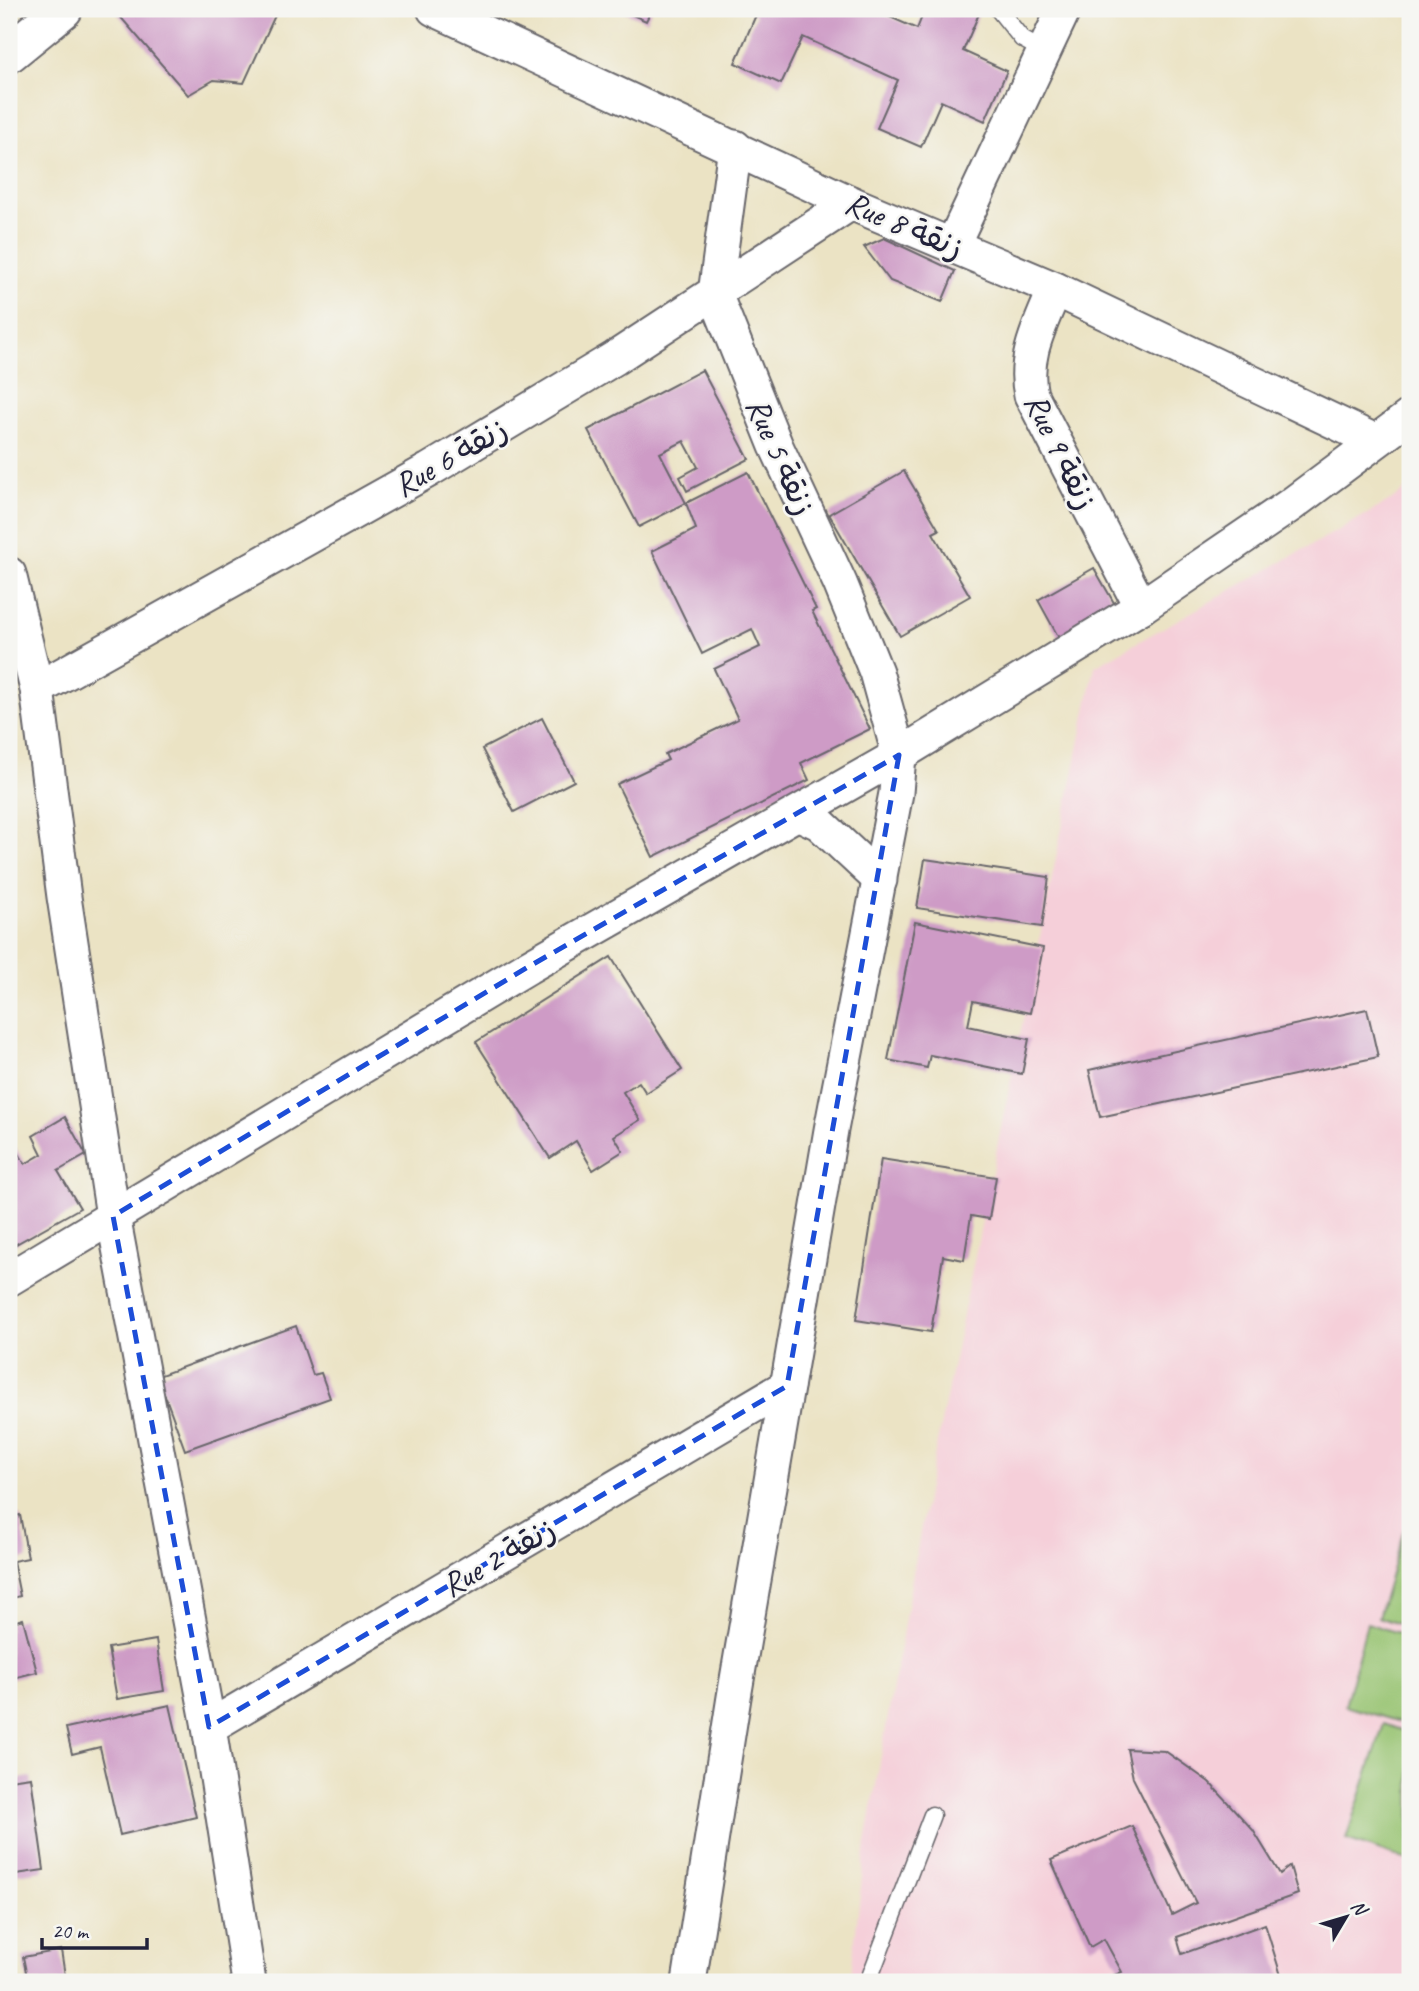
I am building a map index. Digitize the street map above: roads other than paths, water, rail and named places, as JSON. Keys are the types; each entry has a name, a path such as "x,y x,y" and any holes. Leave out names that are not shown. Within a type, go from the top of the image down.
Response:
{"main road":[{"path":"9,53 62,9"}],"street":[{"name":"Rue 8 زنقة","path":"434,9 850,203 1055,289 1375,441"},
{"path":"953,244 1064,9"},
{"name":"Rue 5 زنقة","path":"735,148 715,293 771,435 840,583 876,672 899,755"},
{"name":"Rue 6 زنقة","path":"37,689 429,470 715,293 850,203"},
{"name":"Rue 9 زنقة","path":"1055,289 1029,360 1027,376 1031,395 1140,607"},
{"path":"9,1279 528,967 800,814 1140,607 1292,504 1410,416"},
{"path":"9,574 37,689 64,897 113,1216 209,1727 249,1982"},
{"path":"689,1982 731,1710 831,1130 880,880 899,755"},
{"path":"800,814 819,823 880,880"},
{"name":"Rue 2 زنقة","path":"209,1727 787,1386"}],"lane":[{"path":"998,9 1022,39 1044,51"},
{"path":"868,1982 932,1815"}]}
